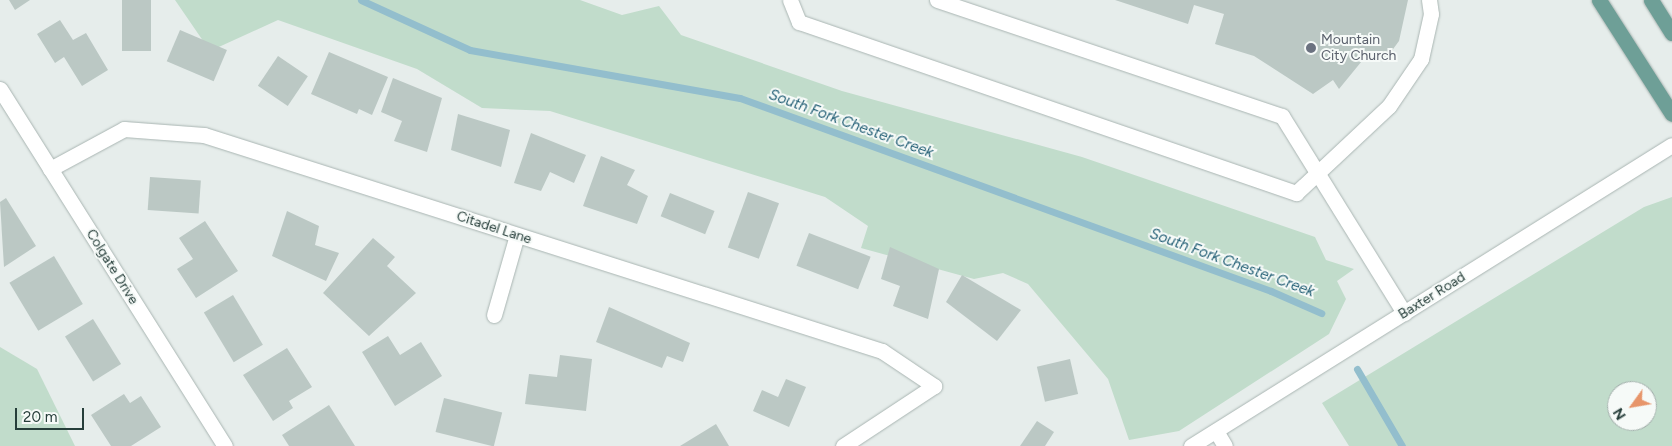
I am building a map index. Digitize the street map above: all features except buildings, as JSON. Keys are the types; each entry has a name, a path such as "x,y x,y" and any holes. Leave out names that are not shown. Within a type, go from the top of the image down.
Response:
{"main road":[{"path":"1599,0 1672,114"},
{"path":"1652,0 1672,33"}],"street":[{"path":"790,0 799,22 1296,192 1314,173 1389,106 1421,59 1431,14 1429,0"},
{"path":"937,0 1282,116 1314,173 1404,313"},
{"name":"Colgate Drive","path":"0,89 224,446"},
{"name":"Citadel Lane","path":"50,168 124,128 204,135 882,351 934,386 843,446"},
{"name":"Baxter Road","path":"1191,446 1672,145"},
{"path":"494,315 517,235"},
{"path":"1216,431 1225,446"}],"green space":[{"path":"175,0 580,0 622,15 659,6 681,35 842,91 1082,157 1315,237 1326,260 1354,269 1337,281 1346,299 1329,334 1179,431 1129,440 1108,379 1028,284 1003,273 974,279 861,248 868,226 825,197 550,111 482,108 417,69 278,20 210,51"},
{"path":"1672,197 1672,446 1349,446 1322,403 1644,207"},
{"path":"0,347 37,369 75,446 0,446"}],"waterway":[{"name":"South Fork Chester Creek","path":"361,0 470,50 740,98 1271,291 1321,313"},
{"name":"South Fork Chester Creek","path":"1357,369 1402,446"}],"place":[{"name":"Mountain City Church","path":"1311,48"}]}
